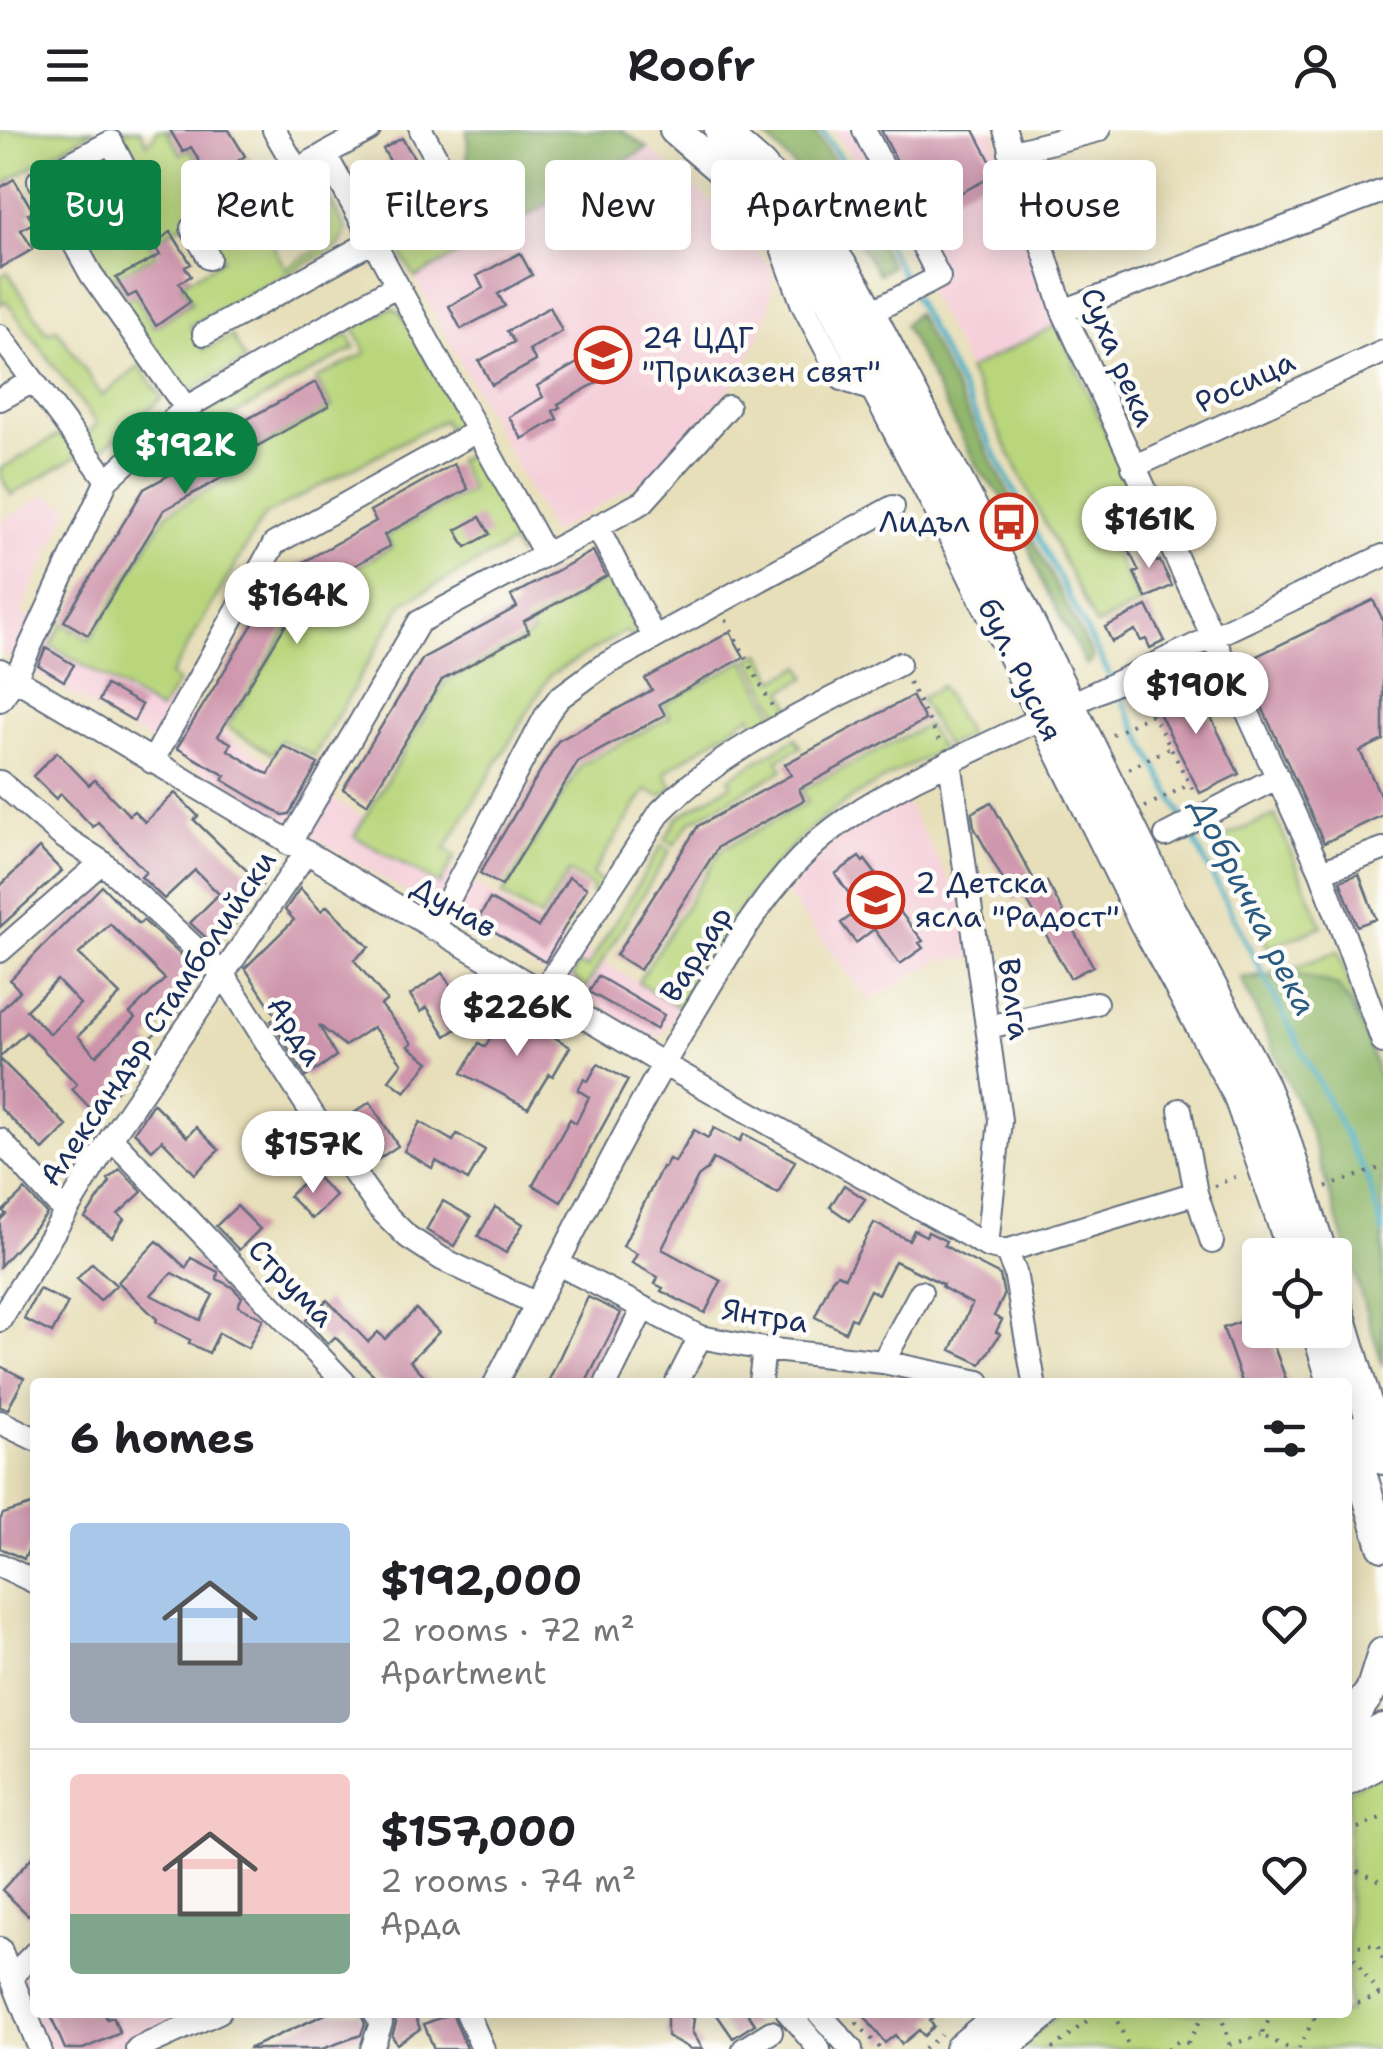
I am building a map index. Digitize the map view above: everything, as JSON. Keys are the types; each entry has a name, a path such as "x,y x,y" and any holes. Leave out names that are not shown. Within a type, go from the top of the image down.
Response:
{"main road":[{"name":"бул. Русия","path":"675,130 740,186 794,247 831,302 878,392 1068,707 1145,923 1238,1094 1289,1238"},
{"name":"бул. Русия","path":"720,130 760,165 817,229 870,313 1262,1083 1317,1238"},
{"path":"1323,1348 1332,1378"},
{"path":"1350,1348 1383,1459"},
{"path":"1352,1443 1383,1546"},
{"path":"1352,1717 1371,1690 1383,1653"},
{"path":"1352,1745 1383,1729"},
{"path":"1352,1778 1383,1761"},
{"path":"960,2049 997,2018"},
{"path":"1001,2049 1039,2018"}],"street":[{"path":"274,130 291,160"},
{"path":"314,160 369,130"},
{"path":"420,130 437,160"},
{"path":"864,130 880,160"},
{"path":"1007,141 1099,130"},
{"name":"Суха река","path":"1007,141 1064,311 1321,872 1383,1042"},
{"path":"325,154 350,199"},
{"path":"1064,311 1383,190"},
{"path":"77,250 186,408"},
{"path":"204,250 208,258"},
{"path":"204,334 357,250"},
{"path":"378,250 545,554"},
{"path":"870,313 940,276 926,250"},
{"path":"0,700 7,675 107,480 186,408 397,285"},
{"path":"0,336 107,480"},
{"name":"Росица","path":"1133,467 1383,352"},
{"path":"0,398 33,381"},
{"name":"Александър Стамболийски","path":"0,1320 110,1138 223,974 297,849 419,622 643,502 728,407"},
{"path":"152,762 274,544 478,431"},
{"path":"433,929 558,698 601,667 893,508"},
{"path":"597,526 654,637"},
{"path":"1133,676 1383,556"},
{"path":"542,993 661,811 682,790 783,726 899,664"},
{"name":"Дунав","path":"7,675 663,1064 996,1248"},
{"name":"Вардар","path":"498,1378 663,1064 776,886 813,846 879,798 1133,676"},
{"name":"Волга","path":"950,761 1000,1120 996,1248 1016,1272 1033,1378"},
{"path":"1166,835 1278,777"},
{"name":"Арда","path":"0,782 62,836 102,862 223,974 378,1208 408,1236 442,1259 537,1304"},
{"path":"1201,816 1211,820 1242,806"},
{"path":"1321,872 1383,848"},
{"path":"0,951 102,862"},
{"path":"988,1028 1096,1003"},
{"path":"1180,1110 1196,1193 1212,1242"},
{"name":"Струма","path":"110,1138 340,1378"},
{"path":"0,1140 64,1212"},
{"path":"996,1248 1196,1193"},
{"name":"Янтра","path":"558,1264 700,1337 764,1349 883,1362 959,1378"},
{"path":"883,1362 921,1292"},
{"path":"608,1378 643,1308"},
{"path":"678,1378 700,1337"},
{"path":"760,1378 764,1349"},
{"path":"0,1422 30,1436"},
{"path":"0,1565 30,1580"},
{"path":"0,1948 40,2049"},
{"path":"11,1978 30,1958"},
{"path":"137,2049 206,2018"},
{"path":"372,2049 378,2018"},
{"path":"470,2018 484,2049"},
{"path":"793,2018 819,2049"},
{"path":"823,2018 851,2049"},
{"path":"744,2049 770,2032"}],"path":[{"path":"717,603 783,726"},
{"path":"899,664 950,761"},
{"path":"1133,676 1190,784 1201,816"},
{"path":"1123,730 1153,714"},
{"path":"1140,762 1170,747"},
{"path":"1158,800 1190,784"},
{"path":"1196,1193 1265,1165"},
{"path":"1340,1182 1383,1167"},
{"path":"1352,1830 1383,1818"},
{"path":"1352,1870 1383,1882"},
{"path":"1352,1948 1378,1946 1383,1960"},
{"path":"1352,1954 1381,1994 1352,2005"},
{"path":"857,2018 881,2049"},
{"path":"1055,2048 1091,2018"},
{"path":"1116,2018 1130,2049"},
{"path":"1188,2043 1202,2018"},
{"path":"1222,2018 1230,2047 1261,2036 1290,2049"},
{"path":"1261,2036 1270,2018"},
{"path":"1300,2049 1314,2018"},
{"path":"1167,2049 1179,2042 1188,2043 1193,2049"}],"shaded area":[{"path":"834,130 994,130 1000,160 983,160 983,250 1031,250 1057,325 968,370 906,250 963,250 963,160 853,160"},
{"name":"24 ЦДГ \"Приказен свят\"","path":"648,148 662,160 626,160"},
{"name":"24 ЦДГ \"Приказен свят\"","path":"691,185 711,202 711,250 755,250 774,271 770,305 741,374 659,471 552,533 415,278 465,250 525,250 525,217 545,205 545,250 691,250"},
{"path":"47,494 70,508 21,612 680,1008 662,1035 651,1037 0,652 0,522"},
{"name":"2 Детска ясла \"Радост\"","path":"904,799 964,906 972,958 940,960 869,1000 786,894 821,855 853,829"},
{"path":"30,1967 30,2010 18,1980"},
{"path":"33,2018 188,2018 117,2049 46,2049"}],"green space":[{"path":"0,130 94,130 43,160 30,160 30,167 0,185"},
{"path":"121,130 140,130 147,143 156,130 172,130 168,133 181,154 190,149 197,160 181,160 181,225 161,236 161,160 137,160"},
{"path":"467,130 621,130 648,148 627,160 545,160 545,206 525,217 525,160 467,160"},
{"path":"760,130 813,130 833,160 789,160"},
{"path":"330,200 346,230 339,246 190,325 204,350 232,336 245,360 190,391 178,384 90,250 153,250 156,255 113,277 126,300 135,296 154,328 192,302 181,284 223,260 218,250 275,250 285,268 317,250 330,250"},
{"path":"399,250 466,250 415,278"},
{"path":"863,250 883,250 891,266 879,274"},
{"path":"8,272 47,333 57,329 102,396 140,366 162,398 98,453 84,436 97,424 6,301 0,304 0,276"},
{"path":"392,308 400,313 461,424 450,432 443,420 264,516 170,676 178,682 160,711 50,645 63,624 90,640 167,513 253,465 248,453 332,407 316,379 366,353 354,328"},
{"path":"916,313 1092,655 1092,661 1086,665 1042,582 1017,515 979,470 904,325"},
{"path":"1057,325 1129,484 1097,518 1140,604 1096,625 968,370"},
{"path":"348,334 355,348 223,421 227,429 211,437 199,416 204,411"},
{"path":"59,435 66,437 79,455 11,495 0,469"},
{"path":"471,453 519,536 523,546 518,555 511,544 403,603 314,756 281,740 272,754 227,727 307,597 392,547 387,536 471,490 457,461"},
{"path":"608,579 640,638 634,642 626,631 550,675 445,849 455,856 440,885 354,836 445,682 533,634 528,624"},
{"path":"761,653 776,680 801,666 807,677 783,691 792,708 780,715 750,659"},
{"path":"745,660 776,718 758,728 751,715 665,772 673,788 661,796 646,790 592,875 605,884 597,896 591,892 593,888 569,872 540,918 502,895 581,765 670,717 664,705"},
{"path":"941,686 968,735 946,746 920,699"},
{"path":"927,725 941,750 852,798 791,848 730,924 680,1008 638,982 721,850 808,802 802,790"},
{"path":"796,738 801,747 778,760 783,770 690,822 674,845 665,839 678,817 732,784 729,778"},
{"path":"1275,815 1322,926 1268,948 1222,838"},
{"path":"662,845 670,851 585,989 573,976 577,964 587,968"},
{"path":"1338,951 1362,1026 1343,994 1327,982 1296,974 1289,978 1241,978 1289,971"},
{"path":"1296,974 1338,986 1362,1026 1383,1087 1383,1366 1352,1266 1352,1238 1343,1238 1309,1128 1241,978 1288,978"},
{"path":"1383,1771 1383,2049 1015,2049 1054,2018 1352,2018 1352,1788"}],"building":[{"path":"170,130 229,130 245,156 239,160 199,160 191,147 183,152"},
{"path":"881,130 974,130 990,160 983,160 983,181 963,192 963,160 896,160"},
{"path":"402,138 415,160 389,160 383,149"},
{"path":"14,179 30,206 30,225 21,230 31,250 0,268 0,188"},
{"path":"171,232 191,264 185,267 191,276 179,283 190,302 156,326 136,293 128,297 116,278 160,255 157,250 161,250 161,239"},
{"path":"520,253 532,275 498,294 505,306 461,329 449,306 483,288 477,276"},
{"path":"550,307 562,331 529,350 536,361 492,385 479,361 514,342 507,331"},
{"path":"588,357 600,381 558,404 560,407 553,411 557,419 522,439 509,417 543,397 537,386"},
{"path":"316,382 329,406 245,453 250,462 164,510 88,635 64,621 144,489 237,438 231,428"},
{"path":"454,464 468,489 384,535 390,546 305,593 218,736 231,743 228,750 269,774 283,746 318,764 289,814 283,815 248,795 223,780 226,776 177,748 284,573 376,521 370,511"},
{"path":"480,517 490,534 466,547 456,530"},
{"path":"1144,544 1160,561 1172,586 1146,598 1129,551"},
{"path":"593,551 606,576 524,621 529,632 442,680 367,804 343,789 423,658 517,607 511,596"},
{"path":"1373,600 1383,620 1383,740 1360,751 1383,801 1383,815 1324,843 1242,663"},
{"path":"1147,606 1165,641 1150,648 1135,630 1112,642 1105,627"},
{"path":"730,632 744,657 659,704 665,715 578,762 502,886 480,873 558,741 652,690 645,679"},
{"path":"46,648 74,665 64,681 38,665"},
{"path":"1193,681 1239,774 1200,793 1153,701"},
{"path":"106,685 142,705 134,721 99,701"},
{"path":"912,696 925,720 799,789 804,800 718,847 640,970 616,955 698,826 791,775 785,764"},
{"path":"57,752 89,785 95,780 129,815 134,811 145,822 175,793 198,816 194,820 262,885 232,915 238,921 214,945 190,923 219,894 195,870 164,899 141,877 146,872 98,822 93,827 61,794 56,799 33,776"},
{"path":"991,802 1038,887 1047,882 1093,966 1070,978 1024,895 1014,900 974,827 972,813"},
{"path":"39,848 62,871 0,927 0,886"},
{"path":"859,857 875,873 872,876 923,941 919,943 923,948 900,964 874,929 856,943 841,923 860,909 835,874"},
{"path":"1359,874 1376,919 1357,926 1340,881"},
{"path":"569,877 587,888 545,962 477,921 490,899 538,927"},
{"path":"102,886 139,924 143,920 196,969 165,1000 177,1012 147,1041 152,1047 114,1084 119,1089 94,1112 72,1089 77,1084 26,1032 0,1057 0,1011 20,991 10,980","holes":["110,924 165,979 130,1013 135,1018 96,1056 78,1036 120,995 79,954","57,980 80,1004 50,1034 26,1010"]},
{"path":"300,888 321,911 327,906 369,947 354,960 387,1000 381,1005 412,1043 408,1046 429,1062 405,1092 389,1080 402,1063 373,1027 345,1046 319,1025 336,1056 306,1077 271,1021 277,1017 245,968 294,920 285,910"},
{"path":"442,973 461,1001 467,997 478,1014 446,1036 427,1007 421,1012 410,995"},
{"path":"598,976 664,1015 656,1029 589,992"},
{"path":"508,1008 570,1047 528,1108 462,1073 479,1043 485,1047"},
{"path":"0,1059 67,1126 43,1150 0,1108"},
{"path":"598,1064 628,1080 561,1202 533,1185 570,1119 576,1123 589,1097 578,1090"},
{"path":"370,1102 398,1146 368,1166 338,1124"},
{"path":"153,1103 187,1137 196,1127 219,1150 195,1174 162,1140 152,1150 134,1132"},
{"path":"294,1119 315,1144 293,1166 270,1142"},
{"path":"420,1122 453,1141 457,1134 485,1150 468,1180 436,1161 432,1168 404,1151"},
{"path":"714,1128 740,1141 744,1134 795,1161 778,1193 713,1159 698,1177 662,1249 721,1281 705,1313 661,1291 663,1288 655,1284 658,1277 632,1263 637,1254 623,1246 662,1167 669,1159 675,1162 694,1130 708,1138"},
{"path":"120,1169 142,1192 118,1214 124,1219 112,1237 85,1218 110,1182 108,1179"},
{"path":"313,1173 336,1196 312,1219 289,1196"},
{"path":"844,1185 865,1199 850,1221 830,1207"},
{"path":"25,1190 47,1214 0,1266 0,1220 6,1214 3,1211"},
{"path":"443,1201 471,1217 454,1246 426,1230"},
{"path":"237,1206 260,1229 239,1250 216,1226"},
{"path":"495,1207 523,1224 506,1253 478,1236"},
{"path":"874,1223 909,1240 914,1230 926,1236 928,1232 946,1241 944,1245 957,1253 1000,1275 1004,1296 994,1316 1002,1320 996,1332 1000,1334 981,1364 951,1350 972,1304 942,1287 943,1284 895,1261 878,1294 870,1290 845,1332 815,1317 832,1279 837,1274 845,1277"},
{"path":"157,1241 186,1268 191,1258 218,1272 217,1279 242,1297 238,1306 263,1319 248,1348 219,1333 209,1353 156,1322 118,1282","holes":["172,1273 213,1295 200,1320 151,1295"]},
{"path":"92,1263 116,1285 100,1301 77,1279"},
{"path":"39,1289 68,1303 52,1333 24,1319"},
{"path":"588,1297 621,1313 588,1378 550,1378"},
{"path":"327,1300 368,1342 378,1332 385,1339 416,1309 439,1332 410,1361 427,1378 377,1378 335,1337 328,1344 306,1320"},
{"path":"1242,1321 1242,1348 1275,1348 1286,1378 1241,1378 1223,1328"},
{"path":"0,1366 24,1378 8,1409 0,1407"},
{"path":"30,1506 30,1547 24,1559 0,1548 3,1514"},
{"path":"30,1859 30,1913 2,1890"},
{"path":"52,2018 113,2018 120,2033 83,2049 65,2049"},
{"path":"317,2018 362,2018 365,2024 361,2035 322,2049 248,2049"},
{"path":"394,2018 416,2018 420,2029 397,2044 392,2036"},
{"path":"454,2018 467,2049 434,2049 424,2024"},
{"path":"667,2018 692,2018 692,2032 703,2049 691,2049 667,2036"},
{"path":"719,2018 751,2018 755,2024 733,2038"},
{"path":"866,2018 933,2018 930,2021 934,2027 924,2036 919,2030 902,2044 895,2035 885,2043"}],"waterway":[{"name":"Добричка река","path":"821,130 848,170 909,287"},
{"name":"Добричка река","path":"914,297 1111,678"},
{"name":"Добричка река","path":"1116,688 1184,820"},
{"name":"Добричка река","path":"1189,830 1367,1177 1383,1232"}],"place":[{"name":"24 ЦДГ \"Приказен свят\"","path":"603,355"},
{"name":"Лидъл","path":"1009,522"},
{"name":"2 Детска ясла \"Радост\"","path":"876,900"}]}
